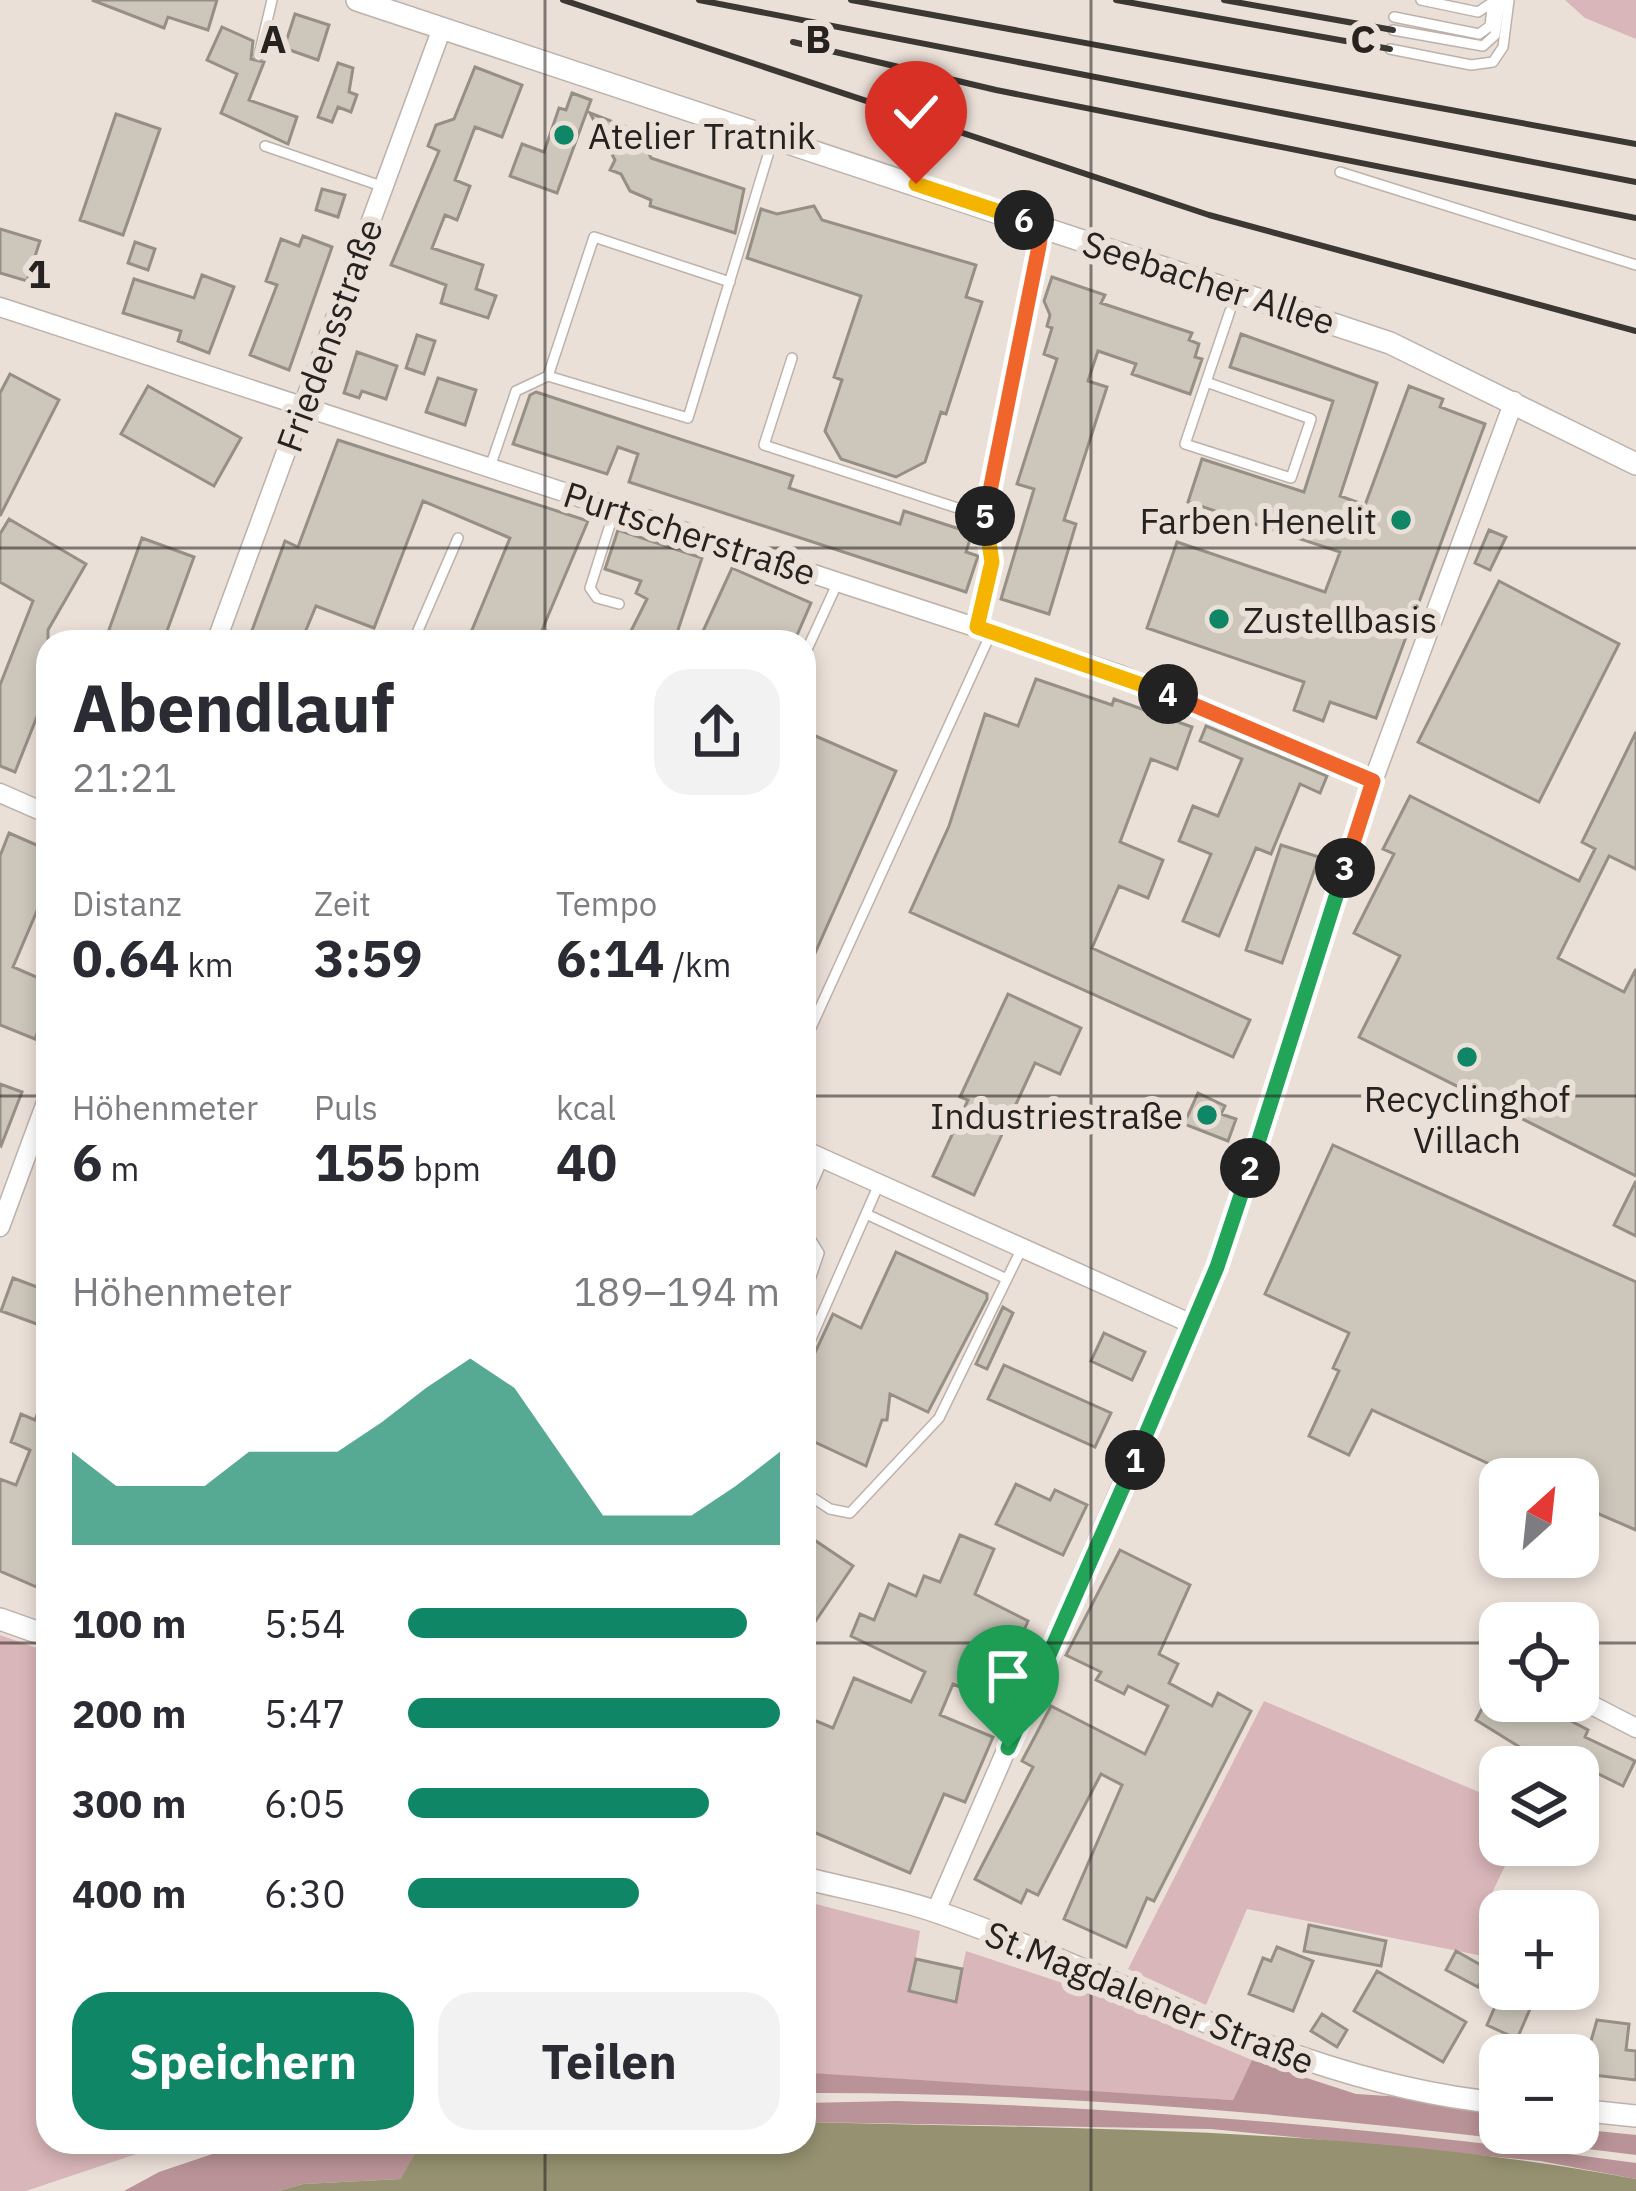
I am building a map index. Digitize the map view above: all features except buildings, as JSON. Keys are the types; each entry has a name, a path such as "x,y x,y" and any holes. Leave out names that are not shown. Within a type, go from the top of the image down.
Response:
{"street":[{"name":"Seebacher Allee","path":"357,0 1390,343 1636,464"},
{"name":"Friedensstraße","path":"220,630 442,28"},
{"name":"Purtscherstraße","path":"0,307 1118,674 1373,781"},
{"path":"936,1911 1194,1325 1228,1234 1373,781 1514,401"},
{"path":"0,793 36,809"},
{"path":"0,1227 36,1130"},
{"path":"816,1155 1194,1325"},
{"path":"0,1618 36,1632"},
{"path":"1599,1710 1636,1728"},
{"name":"St.Magdalener Straße","path":"816,1881 936,1911 1262,2044 1341,2071 1479,2099"},
{"path":"1599,2112 1636,2116"}],"lane":[{"path":"260,56 272,0"},
{"path":"1421,0 1478,12 1496,1"},
{"path":"1390,49 1471,65 1493,62 1502,47 1510,0"},
{"path":"1394,17 1484,33 1496,1"},
{"path":"1393,30 1483,46 1495,35 1496,1"},
{"path":"490,467 516,391 548,376 688,418 773,136"},
{"path":"265,146 384,187"},
{"path":"1340,172 1636,265"},
{"path":"816,1015 984,629 992,562 985,517 1042,226"},
{"path":"548,376 594,237 730,282"},
{"path":"1206,382 1311,419 1292,478 1185,444 1230,311"},
{"path":"792,358 764,446 985,517"},
{"path":"615,508 590,587 596,598 619,604"},
{"path":"418,630 458,538"},
{"path":"816,630 838,581"},
{"path":"816,1177 824,1159"},
{"path":"816,1327 879,1184"},
{"path":"866,1214 1007,1279"},
{"path":"816,1499 841,1514 862,1503 939,1418 1022,1248"}],"shaded area":[{"path":"1565,0 1636,0 1636,39 1585,18"},
{"path":"0,1635 36,1648 36,2154 136,2154 26,2191 0,2191"},
{"path":"1264,1701 1479,1792 1479,1866 1505,1866 1493,1890 1479,1890 1479,1955 1247,1909 1206,2005 1128,1969"},
{"path":"816,1904 920,1931 910,1991 955,2001 966,1951 1090,1992 1252,2060 1233,2100 816,2074"},
{"path":"1252,2060 1356,2094 1419,2098 1479,2111 1479,2136 1117,2103 816,2093 816,2073 1233,2100"},
{"path":"897,2101 1175,2115 1479,2143 1479,2154 1564,2154 1636,2163 1636,2179 1540,2161 1211,2129 816,2122 816,2103"},
{"path":"816,2122 1117,2129 1325,2140 1533,2162 1636,2179 1636,2191 279,2191 303,2184 401,2179 414,2154 816,2154"},
{"path":"1599,2131 1636,2135 1636,2155 1599,2151"},
{"path":"212,2154 414,2154 402,2179 303,2184 279,2191 124,2191 159,2172"}],"railway":[{"path":"563,0 1209,215 1636,331"},
{"path":"699,0 1636,182"},
{"path":"851,0 1636,144"},
{"path":"1116,0 1390,49"},
{"path":"1224,0 1393,30"},
{"path":"793,42 996,90 1636,218"}],"place":[{"name":"Atelier Tratnik","path":"564,135"},
{"name":"Farben Henelit","path":"1401,520"},
{"name":"Zustellbasis","path":"1219,619"},
{"name":"Recyclinghof Villach","path":"1467,1057"},
{"name":"Industriestraße","path":"1207,1115"}],"route":[{"path":"916,184 1042,226 985,517 992,562 977,627 1118,674 1373,781 1217,1267 1008,1748"}]}
